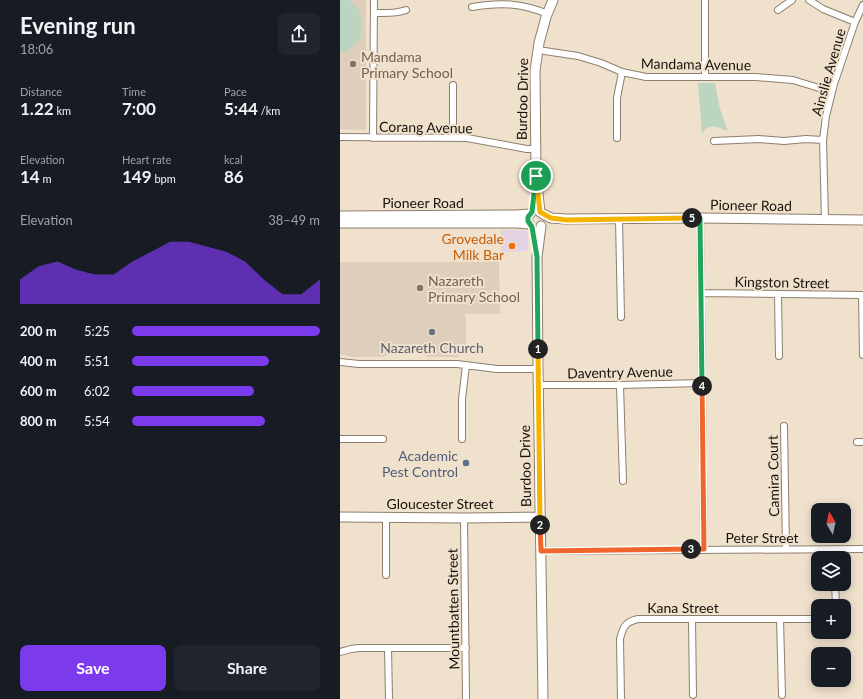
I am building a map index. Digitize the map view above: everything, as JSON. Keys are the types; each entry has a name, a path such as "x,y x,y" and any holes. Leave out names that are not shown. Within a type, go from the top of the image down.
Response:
{"street":[{"path":"373,138 374,0"},
{"name":"Burdoo Drive","path":"536,213 535,71 539,43 553,0"},
{"path":"705,0 705,77"},
{"path":"778,10 792,0"},
{"path":"809,0 823,9 855,22"},
{"path":"472,7 490,4 508,4 524,6 548,14"},
{"name":"Ainslie Avenue","path":"825,220 823,140 826,116 832,92 855,22 863,5"},
{"path":"374,13 399,12 406,10"},
{"name":"Mandama Avenue","path":"538,50 578,56 601,63 622,72 646,77 756,77 793,80 832,92"},
{"path":"617,138 617,98 622,72"},
{"path":"453,85 453,138"},
{"name":"Corang Avenue","path":"340,137 467,138 535,150"},
{"path":"714,141 759,139 784,141 806,139 823,140"},
{"path":"536,213 544,218 544,221 536,226 528,221 528,217 536,213"},
{"name":"Pioneer Road","path":"340,216 516,215 536,213 551,218 566,220"},
{"path":"700,218 704,549"},
{"name":"Pioneer Road","path":"340,223 518,223 536,226 566,220 619,219 700,218 863,220"},
{"path":"619,219 621,317"},
{"name":"Burdoo Drive","path":"536,226 543,699"},
{"name":"Kingston Street","path":"701,294 862,295"},
{"path":"778,295 779,356"},
{"path":"862,295 863,355"},
{"path":"340,362 351,364 440,364 466,365 497,369 538,369"},
{"path":"462,439 462,398 466,365"},
{"name":"Daventry Avenue","path":"538,385 702,383"},
{"path":"620,385 623,480"},
{"name":"Camira Court","path":"784,426 786,549"},
{"path":"340,439 383,439"},
{"name":"Gloucester Street","path":"340,517 540,517"},
{"path":"386,517 386,575"},
{"name":"Mountbatten Street","path":"464,518 466,699"},
{"name":"Peter Street","path":"541,551 863,549"},
{"path":"692,619 693,695"},
{"path":"780,619 782,695"},
{"name":"Kana Street","path":"621,699 620,639 626,624 631,620 811,619"},
{"path":"340,652 355,648 466,648"},
{"path":"388,648 389,699"}],"shaded area":[{"name":"Mandama Primary School","path":"340,0 366,0 366,130 340,129"},
{"path":"501,230 525,230 528,235 528,251 501,252"},
{"name":"Nazareth Primary School","path":"340,262 499,262 500,314 465,314 466,352 459,352 459,357 428,357 419,352 392,352 384,357 351,357 340,354"}],"green space":[{"path":"340,0 349,0 358,8 361,17 361,35 360,39 347,51 340,53"},
{"path":"698,83 715,83 720,109 728,131 714,126 704,130 702,134"}],"place":[{"name":"Mandama Primary School","path":"353,64"},
{"name":"Grovedale Milk Bar","path":"512,246"},
{"name":"Nazareth Primary School","path":"420,288"},
{"name":"Nazareth Church","path":"432,332"},
{"name":"Academic Pest Control","path":"466,463"}],"route":[{"path":"536,176 540,212 551,218 566,220 700,218 704,549 541,551 537,257 532,227 528,221 528,217 532,212 536,176"}]}
